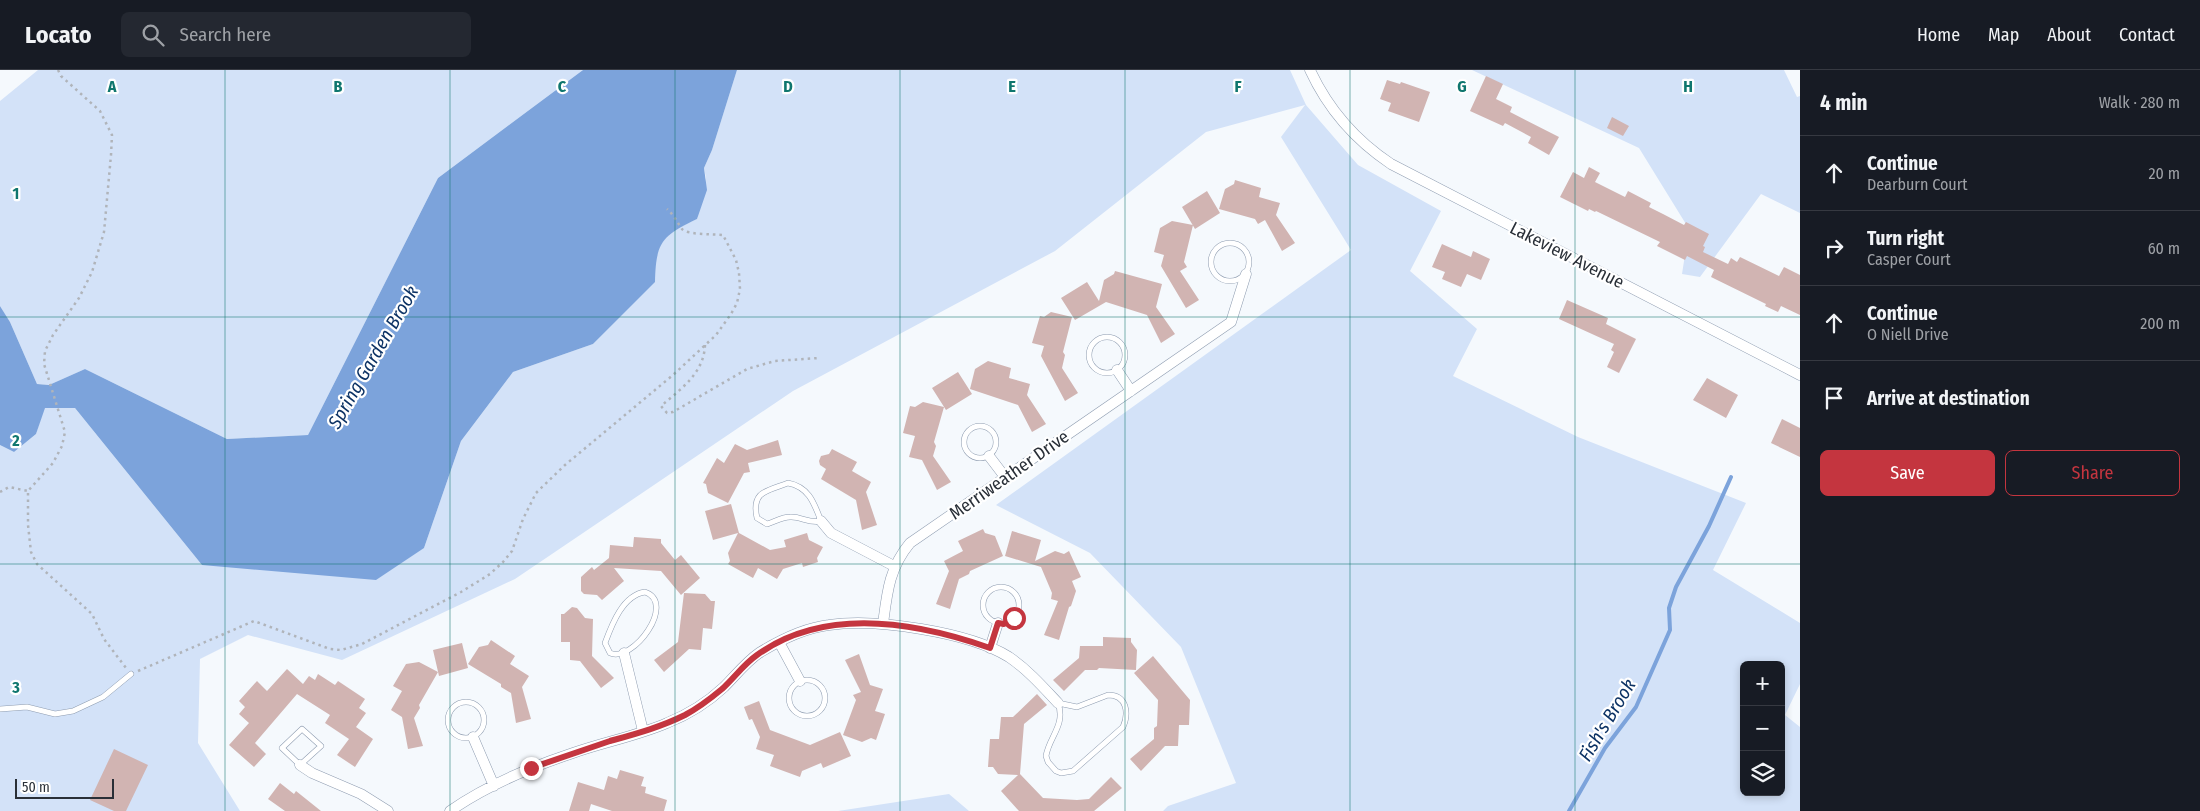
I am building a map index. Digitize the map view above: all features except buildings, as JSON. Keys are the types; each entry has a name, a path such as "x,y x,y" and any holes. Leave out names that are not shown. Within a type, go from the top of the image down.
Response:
{"street":[{"name":"Lakeview Avenue","path":"1310,70 1322,93 1343,123 1362,142 1390,164 1800,375"},
{"name":"Merriweather Drive","path":"894,566 910,543 1231,322 1246,274"},
{"path":"1117,370 1131,390"},
{"path":"989,456 1004,477"},
{"path":"821,521 831,533 894,566 882,624"},
{"path":"990,648 998,623"},
{"path":"454,810 494,786 531,768 573,752 666,724 703,704 757,655 779,642 808,629 829,625 882,624 925,630 990,648 1007,656 1025,669 1058,704"},
{"path":"779,642 800,681"},
{"path":"624,653 643,731"},
{"path":"473,737 494,786"},
{"path":"300,765 312,773 360,794 388,811"}],"lane":[{"path":"1232,243 1240,245 1249,258 1246,274 1235,280 1226,280 1216,274 1211,260 1218,247 1232,243"},
{"path":"1108,336 1113,337 1119,340 1124,348 1125,359 1117,370 1107,373 1094,367 1090,359 1090,350 1092,344 1098,339 1108,336"},
{"path":"982,425 993,431 996,436 996,445 989,456 975,457 964,447 964,438 970,428 982,425"},
{"path":"788,483 794,484 806,492 812,499 821,521 811,522 787,516 766,524 757,518 755,503 761,493 788,483"},
{"path":"1001,587 1013,591 1017,596 1019,610 1010,622 998,623 988,618 983,604 988,593 1001,587"},
{"path":"645,592 651,594 657,603 654,619 642,637 624,653 615,655 606,648 605,643 611,627 620,611 632,597 637,593 645,592"},
{"path":"0,709 27,707 55,714 73,711 104,697 131,674"},
{"path":"811,680 821,686 826,700 818,712 810,716 804,716 794,710 789,696 794,685 800,681 811,680"},
{"path":"1108,695 1114,695 1125,704 1127,710 1123,727 1073,772 1067,773 1056,770 1048,762 1046,756 1061,721 1062,712 1058,704 1076,707 1108,695"},
{"path":"463,702 477,706 484,716 484,725 479,733 473,737 460,737 450,730 448,724 450,710 463,702"},
{"path":"302,730 321,746 300,765 282,748 302,730"}],"path":[{"path":"58,70 67,82 100,111 112,135 104,232 92,272 84,289 53,335 45,351 44,364 65,432 62,446 53,463 28,491 28,525 32,552 37,564 92,614 104,639 131,674 254,621 330,649 341,650 362,644 461,592 490,574 512,552 523,520 536,493 565,465 673,376 716,335 737,303 740,289 736,260 723,235 690,234 683,231 667,209"},
{"path":"705,345 705,354 699,369 691,380 662,406 667,413 705,395 747,369 775,361 819,358"},
{"path":"0,492 9,488 28,491"}],"shaded area":[{"path":"38,70 583,70 438,178 308,435 227,439 85,369 49,385 37,384 10,322 0,306 0,101"},
{"path":"737,70 1290,70 1306,105 1358,165 1441,211 1410,271 1477,329 1453,376 1578,437 1746,503 1713,570 1800,623 1800,684 1785,715 1800,727 1800,811 1163,811 1168,806 1236,783 1181,647 1090,553 996,505 1351,250 1281,137 1305,105 1206,132 1055,251 793,391 515,579 342,660 248,635 200,659 198,743 240,811 0,811 0,445 14,452 36,434 44,408 75,408 202,565 424,548 461,441 513,372 593,344 654,282 656,258 662,242 675,231 697,219 706,178 704,168 712,150"},
{"path":"1472,70 1784,70 1797,97 1800,96 1800,213 1761,194 1700,277 1682,274 1689,229 1639,148"},
{"path":"949,794 969,811 838,811"}],"water":[{"name":"Spring Garden Brook","path":"583,70 737,70 712,150 704,168 707,190 697,219 675,231 663,242 657,258 655,282 593,344 513,372 461,441 424,548 376,580 202,565 75,408 45,408 36,434 14,452 0,445 0,306 10,322 37,384 49,385 85,369 227,439 308,435 438,178"}],"waterway":[{"name":"Fish's Brook","path":"1569,811 1605,748 1636,707 1670,630 1669,608 1676,587 1709,526 1731,477"}],"route":[{"path":"531,768 573,752 666,724 685,715 703,704 757,655 779,642 808,629 853,623 882,624 925,630 990,648 998,623 1004,624 1014,618"}]}
